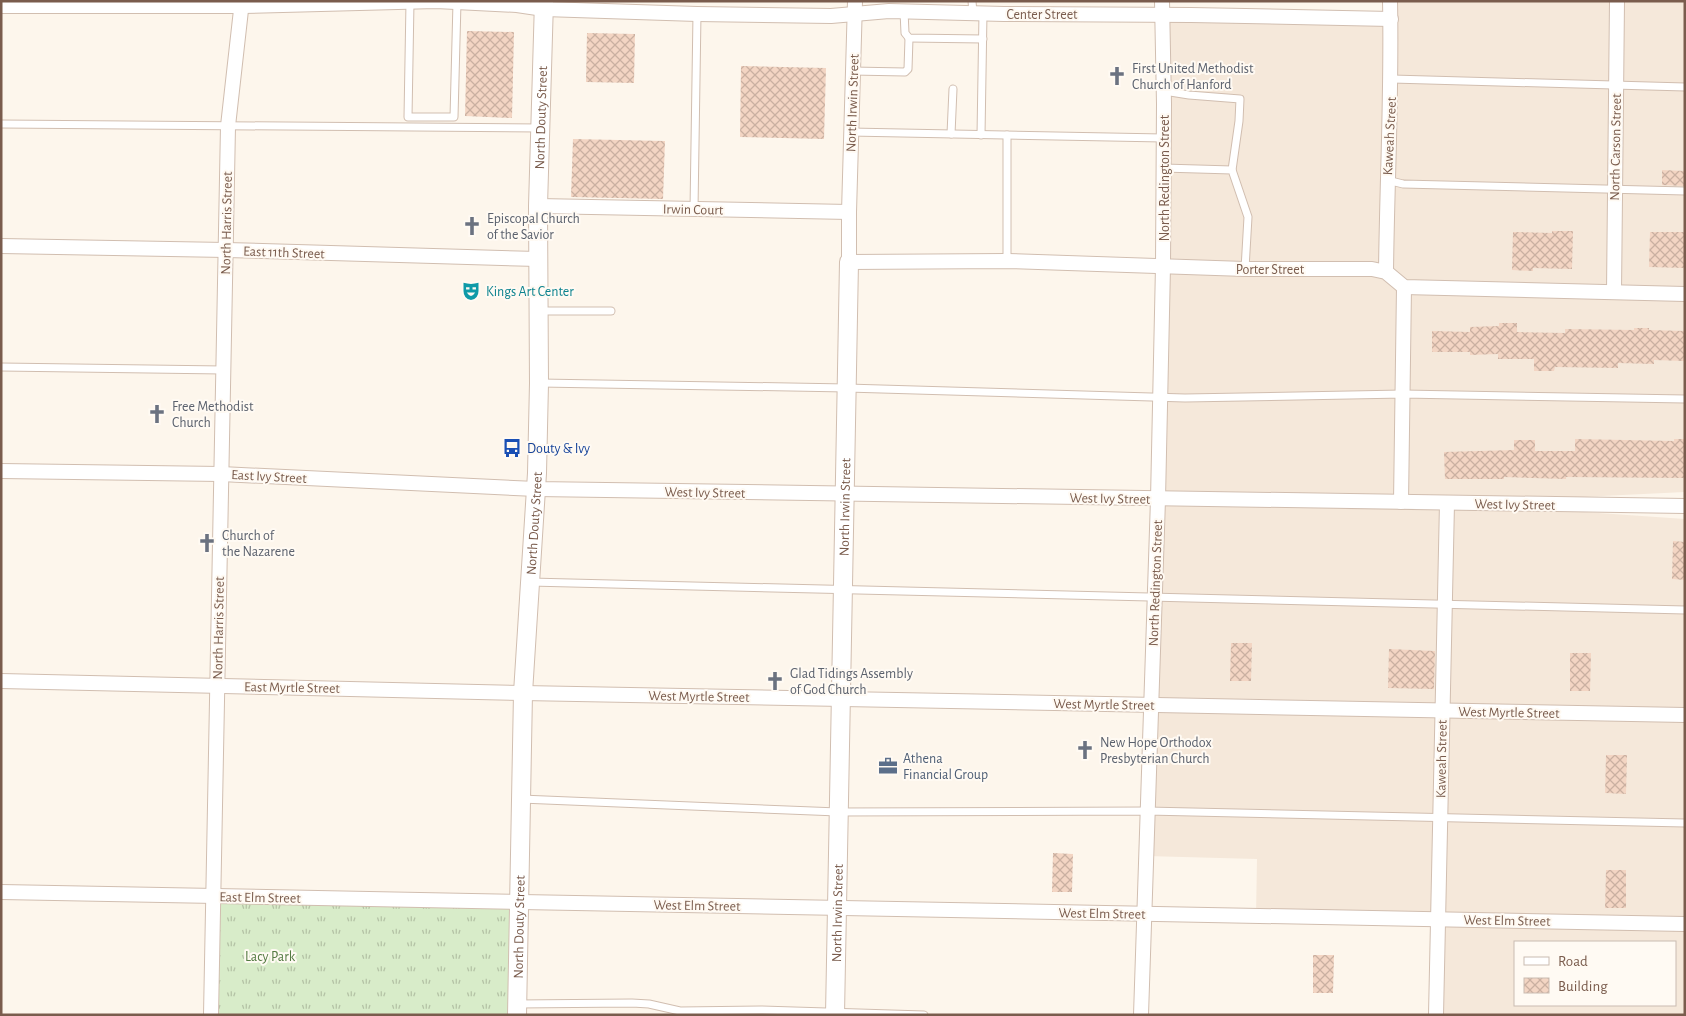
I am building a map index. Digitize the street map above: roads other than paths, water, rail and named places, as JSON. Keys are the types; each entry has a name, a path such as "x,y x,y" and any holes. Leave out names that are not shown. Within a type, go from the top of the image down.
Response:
{"street":[{"name":"North Redington Street","path":"1141,1015 1158,499 1163,266 1164,91 1162,1"},
{"name":"Kaweah Street","path":"1386,272 1387,180 1392,79 1390,1"},
{"name":"North Carson Street","path":"1614,292 1617,1"},
{"name":"Center Street","path":"1,6 457,2 697,14 831,16 855,7 904,11 976,9 1161,16 1391,19"},
{"name":"North Harris Street","path":"211,1015 228,126 242,4"},
{"name":"North Douty Street","path":"517,1009 523,693 536,489 538,206 544,5"},
{"name":"North Irwin Street","path":"835,1013 850,132 855,7"},
{"name":"Irwin Court","path":"538,206 849,212"},
{"name":"East 11th Street","path":"1,246 538,259"},
{"name":"Porter Street","path":"849,262 1007,261 1245,269 1372,268 1386,272"},
{"path":"1386,272 1404,287 1685,294"},
{"path":"1402,502 1404,287"},
{"name":"East Ivy Street","path":"1,471 222,474 536,489"},
{"name":"West Ivy Street","path":"536,489 1685,506"},
{"name":"Kaweah Street","path":"1436,1015 1447,503"},
{"name":"East Myrtle Street","path":"1,681 523,693"},
{"name":"West Myrtle Street","path":"523,693 1685,715"},
{"name":"East Elm Street","path":"1,892 519,902"},
{"name":"West Elm Street","path":"519,902 1685,924"}],"lane":[{"path":"410,2 408,117 454,117 457,2"},
{"path":"976,9 983,39 981,135"},
{"path":"852,71 905,72 908,69 909,38 905,32 904,11"},
{"path":"694,209 697,14"},
{"path":"909,38 983,39"},
{"path":"1392,79 1685,87"},
{"path":"951,134 953,88"},
{"path":"1164,91 1240,99 1232,170 1248,217 1245,269"},
{"path":"1,124 541,128"},
{"path":"850,132 1163,138"},
{"path":"1007,135 1007,261"},
{"path":"1163,168 1232,170"},
{"path":"1387,180 1403,184 1685,191"},
{"path":"538,311 611,311"},
{"path":"1,367 224,370"},
{"path":"538,383 847,388 1160,397 1403,394 1685,398"},
{"path":"530,582 1685,610"},
{"path":"521,799 838,812 1147,810 1685,823"},
{"path":"517,1009 632,1003 649,1004 680,1011 924,1015"}],"place":[{"name":"First United Methodist Church of Hanford","path":"1117,76"},
{"name":"Episcopal Church of the Savior","path":"472,226"},
{"name":"Kings Art Center","path":"471,291"},
{"name":"Free Methodist Church","path":"157,414"},
{"name":"Douty & Ivy","path":"512,448"},
{"name":"Church of the Nazarene","path":"207,543"},
{"name":"Glad Tidings Assembly of God Church","path":"775,681"},
{"name":"New Hope Orthodox Presbyterian Church","path":"1085,750"},
{"name":"Athena Financial Group","path":"888,766"}],"park label":[{"name":"Lacy Park","path":"270,956"}]}
